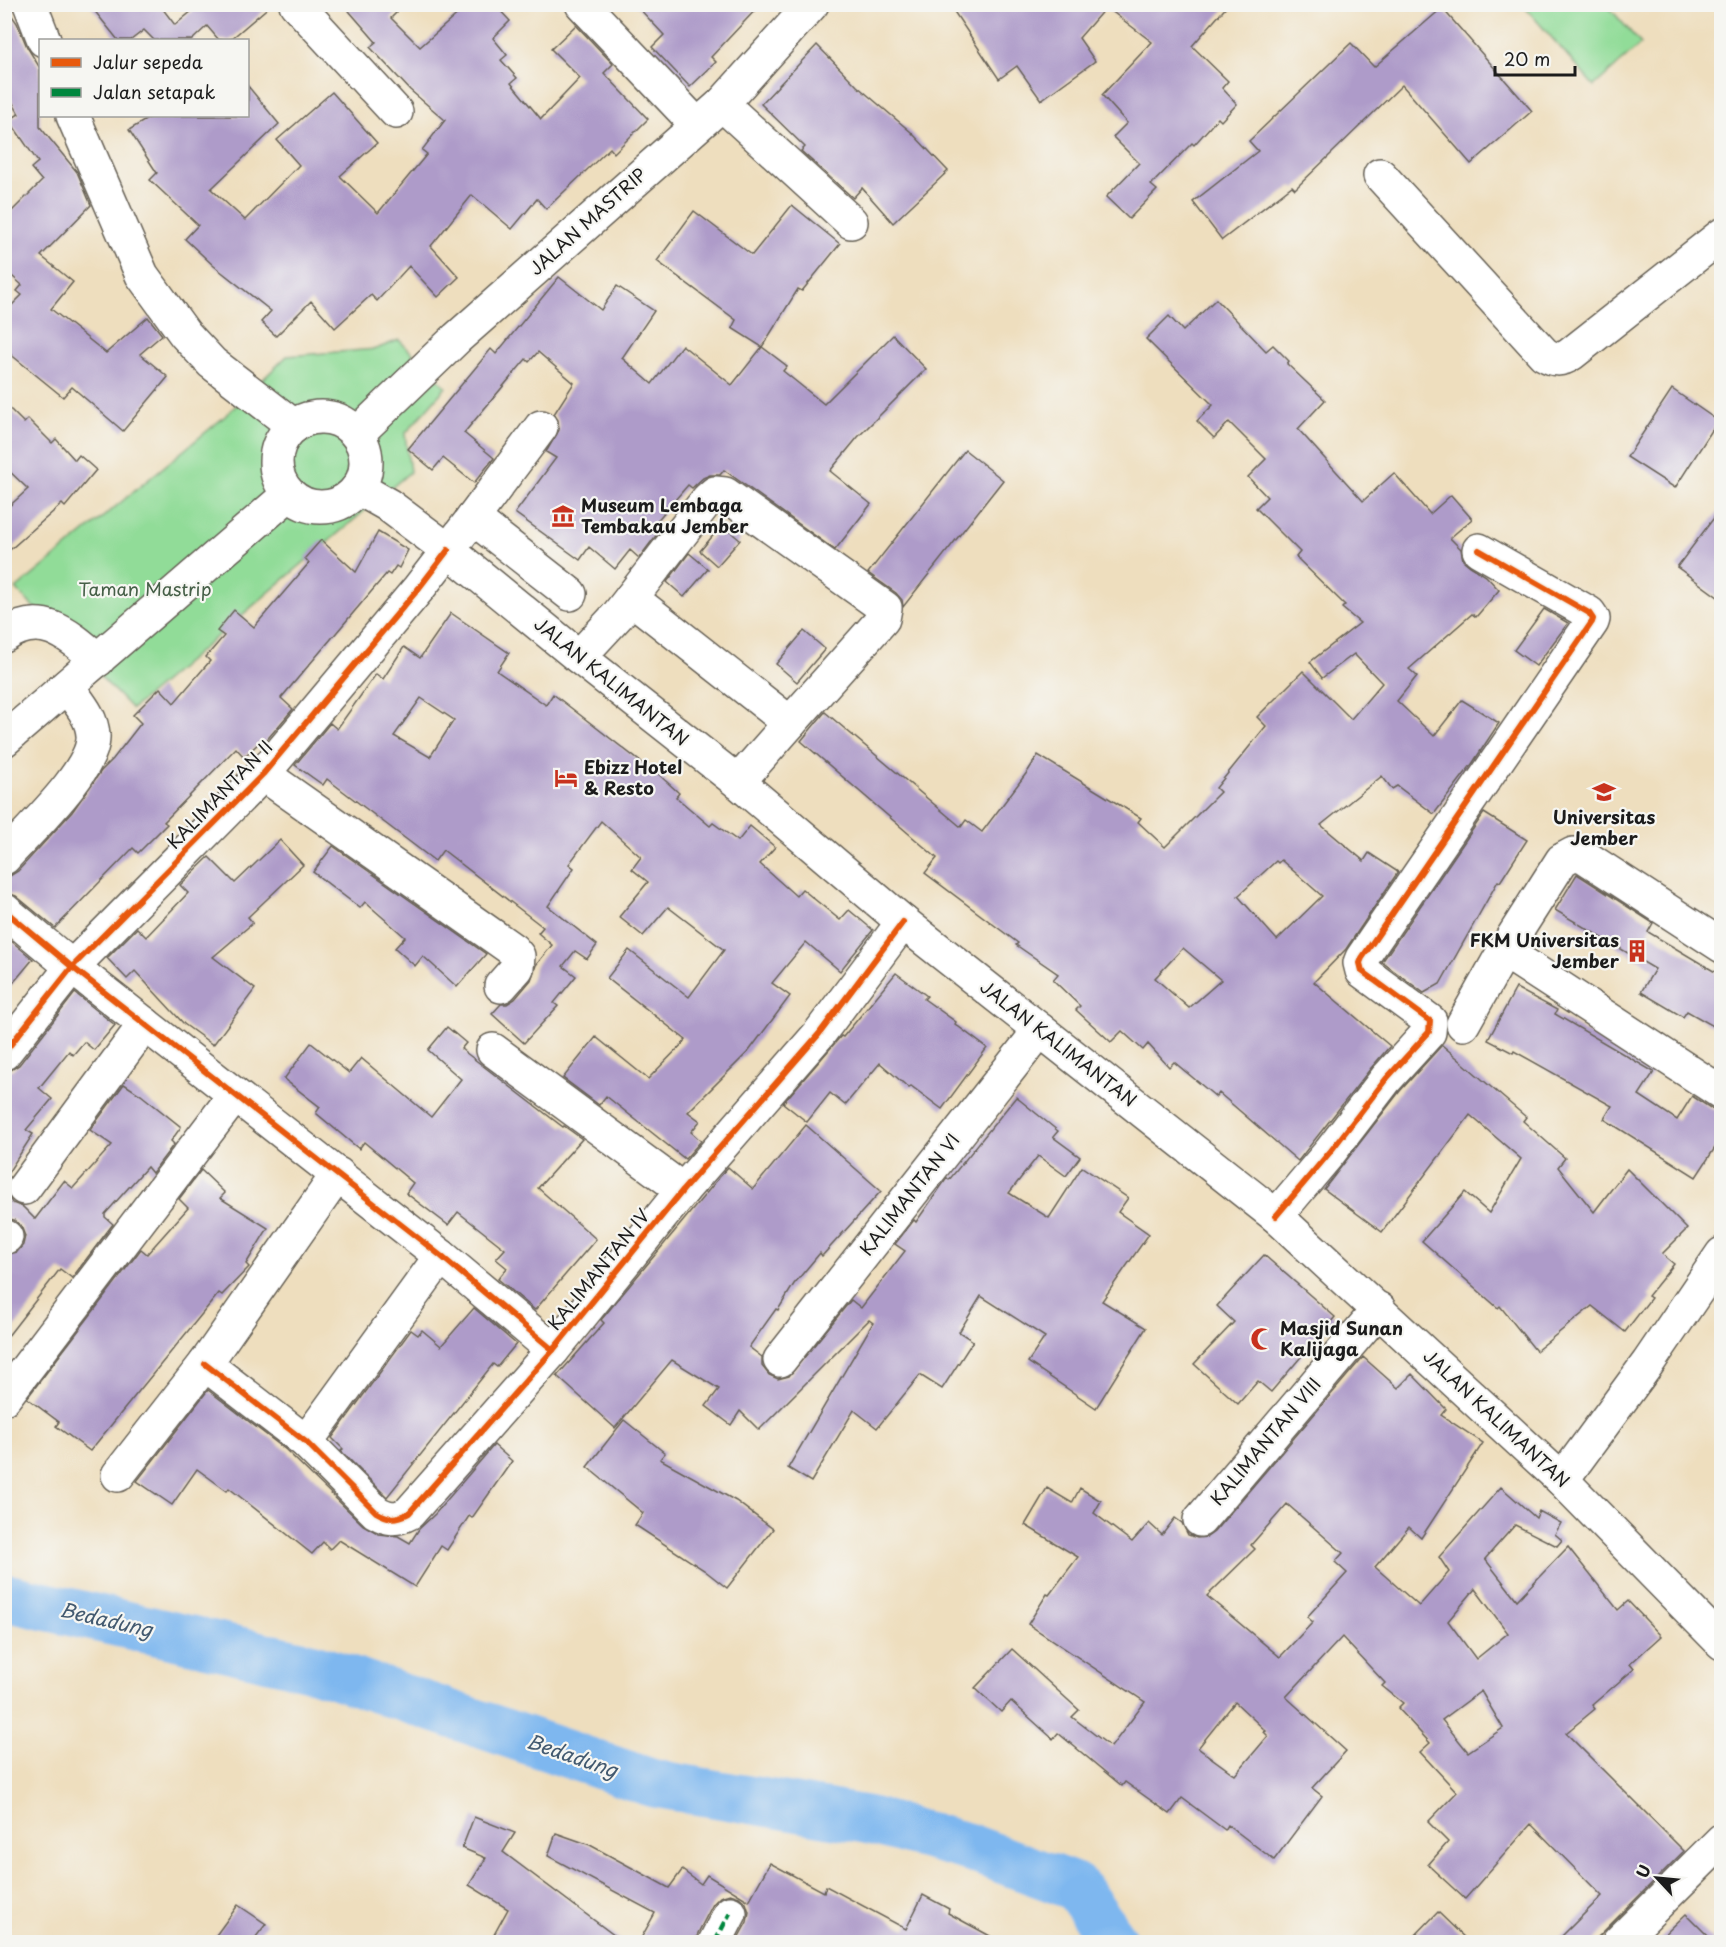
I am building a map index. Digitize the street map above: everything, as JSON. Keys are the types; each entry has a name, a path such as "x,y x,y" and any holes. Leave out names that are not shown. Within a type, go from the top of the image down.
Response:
{"street":[{"path":"30,4 44,39"},
{"path":"296,4 396,112"},
{"path":"582,4 697,124"},
{"name":"JALAN MASTRIP","path":"357,434 457,338 722,104 812,4"},
{"path":"722,104 851,222"},
{"path":"73,117 142,274 185,334 212,363 294,426"},
{"path":"1380,175 1544,354 1554,359 1562,359 1571,354 1722,236"},
{"path":"327,417 344,422 357,434 366,452 366,470 358,488 347,500 333,506 317,507 302,503 289,494 280,482 276,467 277,451 283,437 294,426 310,418 327,417"},
{"name":"KALIMANTAN II","path":"4,1053 72,967 263,774 419,588 541,427"},
{"name":"JALAN KALIMANTAN","path":"358,488 388,506 448,550 738,782 903,922 1276,1216 1562,1480 1722,1643"},
{"path":"579,657 631,598 708,499 718,493 728,496 885,608 884,619 738,782"},
{"path":"4,740 289,494"},
{"path":"474,518 570,594"},
{"path":"1276,1216 1330,1152 1386,1079 1429,1032 1430,1021 1362,971 1362,958 1593,619 1589,613 1479,550"},
{"path":"631,598 790,723"},
{"path":"4,636 27,627 51,627 71,637 98,660"},
{"path":"4,858 73,781 89,756 93,744 92,726 67,686"},
{"path":"263,774 513,950 518,956 517,966 501,986"},
{"path":"1463,1024 1504,951 1562,860 1573,854 1582,855 1722,945"},
{"path":"4,910 72,967 441,1256 553,1350"},
{"name":"KALIMANTAN IV","path":"205,1364 306,1442 376,1512 389,1518 403,1517 416,1506 553,1350 683,1190 819,1034 903,922"},
{"path":"1504,951 1722,1093"},
{"path":"24,1188 145,1024"},
{"name":"KALIMANTAN VI","path":"780,1360 1040,1030"},
{"path":"493,1050 683,1190"},
{"path":"4,1398 235,1095"},
{"path":"118,1475 205,1364 338,1174"},
{"path":"1562,1480 1648,1363 1722,1254"},
{"path":"306,1442 441,1256"},
{"name":"KALIMANTAN VIII","path":"1200,1520 1379,1309"},
{"path":"1619,1942 1722,1839"},
{"path":"715,1942 730,1913"}],"green space":[{"path":"1523,5 1607,5 1641,44 1594,86"},
{"name":"Taman Mastrip","path":"399,340 446,387 405,434 410,472 132,709 16,589 224,417 287,356 376,349"}],"building":[{"path":"4,4 17,23 27,47 39,66 40,127 77,172 91,205 41,256 73,282 51,309 106,353 148,317 162,335 140,354 168,377 123,431 72,387 63,397 4,349 4,313 22,295 17,291 22,285 4,269 4,219 42,181 31,168 38,162 9,120 19,114 4,87"},
{"path":"89,4 159,4 175,25 193,10 189,4 272,4 231,39 218,39 207,26 193,39 153,39 144,30 132,39 117,39"},
{"path":"343,4 405,4 391,18 420,47 469,4 494,4 510,21 493,38 507,55 501,60 517,78 511,83 541,119 580,78 551,49 576,25 613,64 604,73 648,119 614,153 610,148 546,209 537,199 512,229 472,195 431,246 459,277 438,297 409,266 377,301 371,295 335,328 311,301 276,336 261,322 271,311 214,266 185,239 198,225 150,180 157,173 129,130 150,117 249,117 249,87 279,124 211,189 245,220 299,165 277,140 332,92 377,143 340,176 378,213 427,154 422,150 445,120 410,90 370,47 376,42"},
{"path":"635,4 761,4 711,57 716,62 690,87 652,47 664,35"},
{"path":"949,4 1229,4 1192,46 1228,81 1222,88 1237,104 1221,121 1218,118 1194,145 1192,143 1151,185 1157,190 1129,219 1106,197 1139,163 1113,137 1127,123 1102,95 1152,42 1106,7 1079,38 1095,61 1041,100 1017,66 999,79"},
{"path":"1442,8 1532,111 1471,164 1402,85 1295,189 1292,186 1222,240 1193,202 1258,151 1249,141 1351,43 1374,67"},
{"path":"817,45 857,86 911,132 948,171 893,223 862,188 853,198 801,151 805,147 761,104"},
{"path":"792,205 840,244 802,291 798,289 762,347 732,328 736,320 657,261 694,211 752,255"},
{"path":"559,277 601,310 617,286 654,311 622,358 652,384 682,345 732,385 762,347 787,366 783,371 824,404 893,335 926,369 858,437 830,471 871,504 835,550 724,470 720,475 703,478 692,488 688,485 655,523 661,529 639,558 630,550 615,569 589,547 580,560 515,513 556,458 546,452 559,430 558,420 554,414 574,383 538,352 529,362 526,359 464,433 494,458 474,483 443,458 433,470 408,449 491,349 496,354"},
{"path":"1216,299 1266,351 1273,345 1289,361 1287,364 1325,400 1298,429 1363,501 1394,473 1430,514 1451,495 1472,519 1450,538 1461,549 1463,560 1486,576 1499,590 1476,617 1472,614 1409,669 1417,676 1397,701 1434,736 1462,700 1499,723 1472,764 1434,814 1397,786 1392,789 1382,776 1321,825 1364,861 1369,853 1398,872 1346,949 1314,982 1390,1046 1298,1161 1219,1093 1216,1097 1174,1062 1169,1067 1148,1044 1143,1050 1122,1031 1111,1042 1076,1010 1080,1006 1053,980 1058,974 1016,945 1018,943 925,873 937,858 801,741 825,712 961,827 966,820 982,832 1038,755 1141,818 1138,822 1165,847 1220,792 1216,788 1266,726 1257,717 1303,671 1351,719 1382,683 1354,654 1322,678 1310,662 1360,623 1342,608 1345,605 1296,557 1300,552 1256,508 1267,497 1248,477 1266,459 1229,422 1214,438 1197,421 1213,405 1146,339 1169,316 1183,331","holes":["1281,860 1322,896 1277,940 1238,896 1276,861 1278,863","1183,948 1221,980 1189,1008 1155,978"]},
{"path":"1672,389 1718,421 1675,488 1627,457"},
{"path":"4,403 24,423 28,419 52,443 56,439 75,460 79,455 96,470 65,507 62,504 4,555 4,511 28,489 4,466"},
{"path":"965,450 1003,480 903,607 902,600 896,593 868,573"},
{"path":"1722,507 1722,600 1677,567"},
{"path":"722,525 740,540 717,566 700,551"},
{"path":"378,532 408,550 399,568 396,566 390,575 387,573 281,698 293,709 264,743 261,741 244,757 236,748 164,822 167,824 138,853 133,848 55,928 16,896 4,892 4,876 10,876 18,871 72,812 101,771 141,723 133,715 160,688 174,703 210,661 206,657 224,636 217,631 234,610 254,627 309,563 305,558 321,540 356,572"},
{"path":"689,553 708,569 684,597 667,582"},
{"path":"1544,609 1568,623 1536,666 1514,650"},
{"path":"451,613 509,653 497,671 546,705 553,694 656,772 679,793 676,797 710,826 713,823 738,841 750,826 775,847 760,864 796,896 802,889 840,920 849,910 873,930 840,971 806,942 772,983 790,996 749,1051 688,1112 700,1121 691,1132 701,1141 685,1159 606,1096 599,1105 563,1078 596,1037 648,1079 686,1040 607,978 629,950 689,997 724,950 668,907 643,936 619,917 648,882 632,869 641,857 601,821 569,864 574,868 548,906 597,945 587,959 575,951 563,966 576,976 554,1003 558,1006 524,1043 492,1014 501,1004 507,1004 515,999 531,980 536,965 552,945 538,933 543,927 443,850 435,861 327,779 323,785 295,765 330,723 337,729 376,674 383,679 404,647 420,658","holes":["421,698 454,720 430,757 394,736"]},
{"path":"804,631 825,649 797,682 776,664"},
{"path":"1484,813 1527,840 1500,882 1498,881 1440,984 1424,993 1382,962"},
{"path":"280,840 303,865 248,917 253,923 213,957 255,989 213,1045 184,1024 135,971 127,979 107,958 137,928 146,937 188,893 180,885 209,857 235,883"},
{"path":"333,846 486,954 457,987 423,956 415,966 395,948 405,937 365,902 360,908 313,872"},
{"name":"FKM Universitas Jember","path":"1577,874 1653,923 1648,932 1722,976 1722,1031 1687,1011 1683,1017 1641,992 1655,969 1555,910"},
{"path":"4,935 33,959 4,994"},
{"path":"896,973 927,996 924,999 987,1048 942,1109 911,1086 909,1088 880,1063 845,1105 830,1093 807,1122 783,1103 841,1036 843,1037"},
{"path":"1516,988 1557,1010 1555,1014 1654,1072 1639,1095 1677,1120 1692,1096 1712,1109 1722,1112 1722,1137 1696,1177 1604,1119 1612,1106 1514,1051 1513,1053 1488,1040"},
{"path":"75,993 115,1025 94,1050 84,1042 73,1055 69,1051 39,1088 52,1099 26,1130 33,1134 4,1179 4,1071 19,1065"},
{"path":"447,1027 466,1043 461,1049 582,1139 538,1188 596,1239 535,1310 498,1279 507,1268 496,1259 505,1249 458,1212 448,1225 406,1193 413,1183 364,1142 359,1149 316,1113 320,1107 284,1079 311,1043 349,1073 361,1058 431,1117 461,1079 428,1050"},
{"path":"1442,1045 1526,1117 1523,1121 1565,1158 1558,1167 1594,1212 1627,1169 1687,1229 1662,1254 1674,1264 1648,1296 1651,1298 1625,1332 1592,1306 1536,1351 1500,1306 1498,1308 1422,1241 1465,1192 1489,1213 1521,1159 1470,1115 1382,1232 1324,1189 1400,1091"},
{"path":"124,1084 181,1127 171,1141 174,1144 152,1173 147,1167 105,1214 105,1217 113,1224 72,1278 60,1269 4,1341 4,1255 17,1252 23,1245 25,1236 21,1226 14,1220 4,1218 4,1189 12,1203 23,1207 35,1219 64,1181 73,1188 112,1145 90,1130"},
{"path":"1016,1097 1058,1131 1053,1137 1080,1157 1066,1176 1038,1156 1009,1193 1049,1218 1082,1167 1128,1198 1118,1212 1149,1234 1102,1301 1146,1328 1096,1408 1028,1362 1045,1337 981,1296 959,1332 973,1341 942,1389 920,1375 877,1428 854,1410 811,1482 788,1468 873,1323 869,1320 759,1430 740,1411 731,1425 706,1406 719,1389 672,1360 615,1428 557,1376 604,1323 601,1320 728,1167 753,1189 806,1125 881,1191 822,1256 820,1253 794,1284 778,1310 776,1309 749,1347 762,1357 762,1366 769,1375 778,1379 789,1376 851,1300 861,1308 905,1251 895,1244 914,1220 916,1222 947,1178 949,1180"},
{"path":"201,1170 225,1193 220,1198 268,1228 246,1264 249,1267 222,1295 219,1293 90,1451 56,1426 59,1422 27,1398 141,1249 147,1254 188,1208 179,1199"},
{"name":"Masjid Sunan Kalijaga","path":"1264,1255 1335,1317 1271,1392 1258,1381 1238,1404 1194,1364 1234,1322 1217,1306"},
{"path":"474,1308 516,1344 497,1367 493,1364 387,1497 341,1451 343,1449 332,1438 411,1330 418,1335 422,1330 441,1346"},
{"path":"1363,1357 1398,1388 1412,1374 1446,1409 1441,1415 1483,1443 1421,1538 1409,1527 1375,1567 1419,1606 1449,1572 1439,1557 1501,1487 1536,1518 1539,1511 1561,1523 1555,1534 1562,1540 1557,1546 1515,1525 1485,1559 1517,1600 1568,1547 1618,1610 1628,1601 1661,1636 1630,1664 1634,1669 1592,1705 1595,1709 1566,1733 1684,1851 1593,1942 1556,1942 1602,1896 1531,1824 1465,1899 1428,1865 1448,1842 1428,1822 1457,1792 1420,1752 1430,1743 1398,1708 1403,1703 1382,1686 1385,1683 1342,1637 1286,1697 1346,1751 1312,1788 1322,1796 1274,1860 1228,1825 1225,1830 1182,1798 1170,1814 1125,1782 1122,1786 1058,1733 1053,1739 1011,1701 1001,1712 975,1688 1012,1649 1079,1710 1072,1717 1111,1747 1145,1702 1028,1624 1047,1594 1049,1595 1078,1557 1025,1525 1047,1488 1072,1503 1080,1488 1101,1501 1094,1513 1132,1542 1149,1523 1162,1535 1175,1518 1182,1523 1188,1535 1197,1538 1207,1537 1214,1532","holes":["1287,1504 1343,1553 1335,1562 1347,1573 1307,1617 1313,1622 1280,1657 1207,1596 1255,1549 1251,1545","1475,1589 1508,1633 1476,1659 1448,1621","1481,1691 1503,1728 1468,1752 1442,1720","1235,1702 1266,1731 1264,1732 1268,1736 1235,1775 1198,1748"]},
{"path":"208,1390 286,1450 363,1525 379,1534 398,1536 410,1543 419,1529 435,1514 494,1445 512,1461 472,1518 469,1516 447,1550 441,1546 415,1587 339,1540 330,1549 323,1542 312,1554 229,1488 227,1491 197,1469 172,1505 137,1481"},
{"path":"624,1420 665,1453 660,1459 736,1501 773,1529 727,1588 704,1570 635,1525 643,1513 587,1467"},
{"path":"474,1817 515,1833 503,1852 623,1942 490,1942 508,1909 469,1885 486,1858 462,1848"},
{"path":"556,1833 590,1845 669,1888 682,1870 701,1884 707,1875 749,1901 770,1863 824,1892 826,1886 906,1929 923,1895 949,1909 948,1913 1001,1942 736,1942 747,1922 749,1912 746,1903 730,1894 720,1897 713,1904 698,1933 696,1942 639,1942 655,1913 548,1856"},
{"path":"238,1905 266,1924 252,1942 211,1942"},
{"path":"1438,1912 1469,1942 1409,1942"},
{"path":"1686,1914 1714,1942 1657,1942"}],"waterway":[{"name":"Bedadung","path":"4,1597 316,1668 652,1783 868,1820 968,1847 1076,1887 1114,1942"}],"marked path":[{"path":"715,1942 730,1913"}],"cycle path":[{"path":"4,1053 72,967 263,774 419,588 448,550"},
{"path":"1276,1216 1330,1152 1386,1079 1429,1032 1430,1021 1362,971 1360,963 1593,619 1589,613 1479,550"},
{"path":"4,910 72,967 441,1256 553,1350"},
{"path":"205,1364 306,1442 376,1512 392,1518 409,1513 553,1350 683,1190 819,1034 903,922"}],"place":[{"name":"Museum Lembaga Tembakau Jember","path":"563,516"},
{"name":"Ebizz Hotel & Resto","path":"566,778"},
{"name":"Universitas Jember","path":"1604,792"},
{"name":"FKM Universitas Jember","path":"1637,951"},
{"name":"Masjid Sunan Kalijaga","path":"1262,1339"}]}
